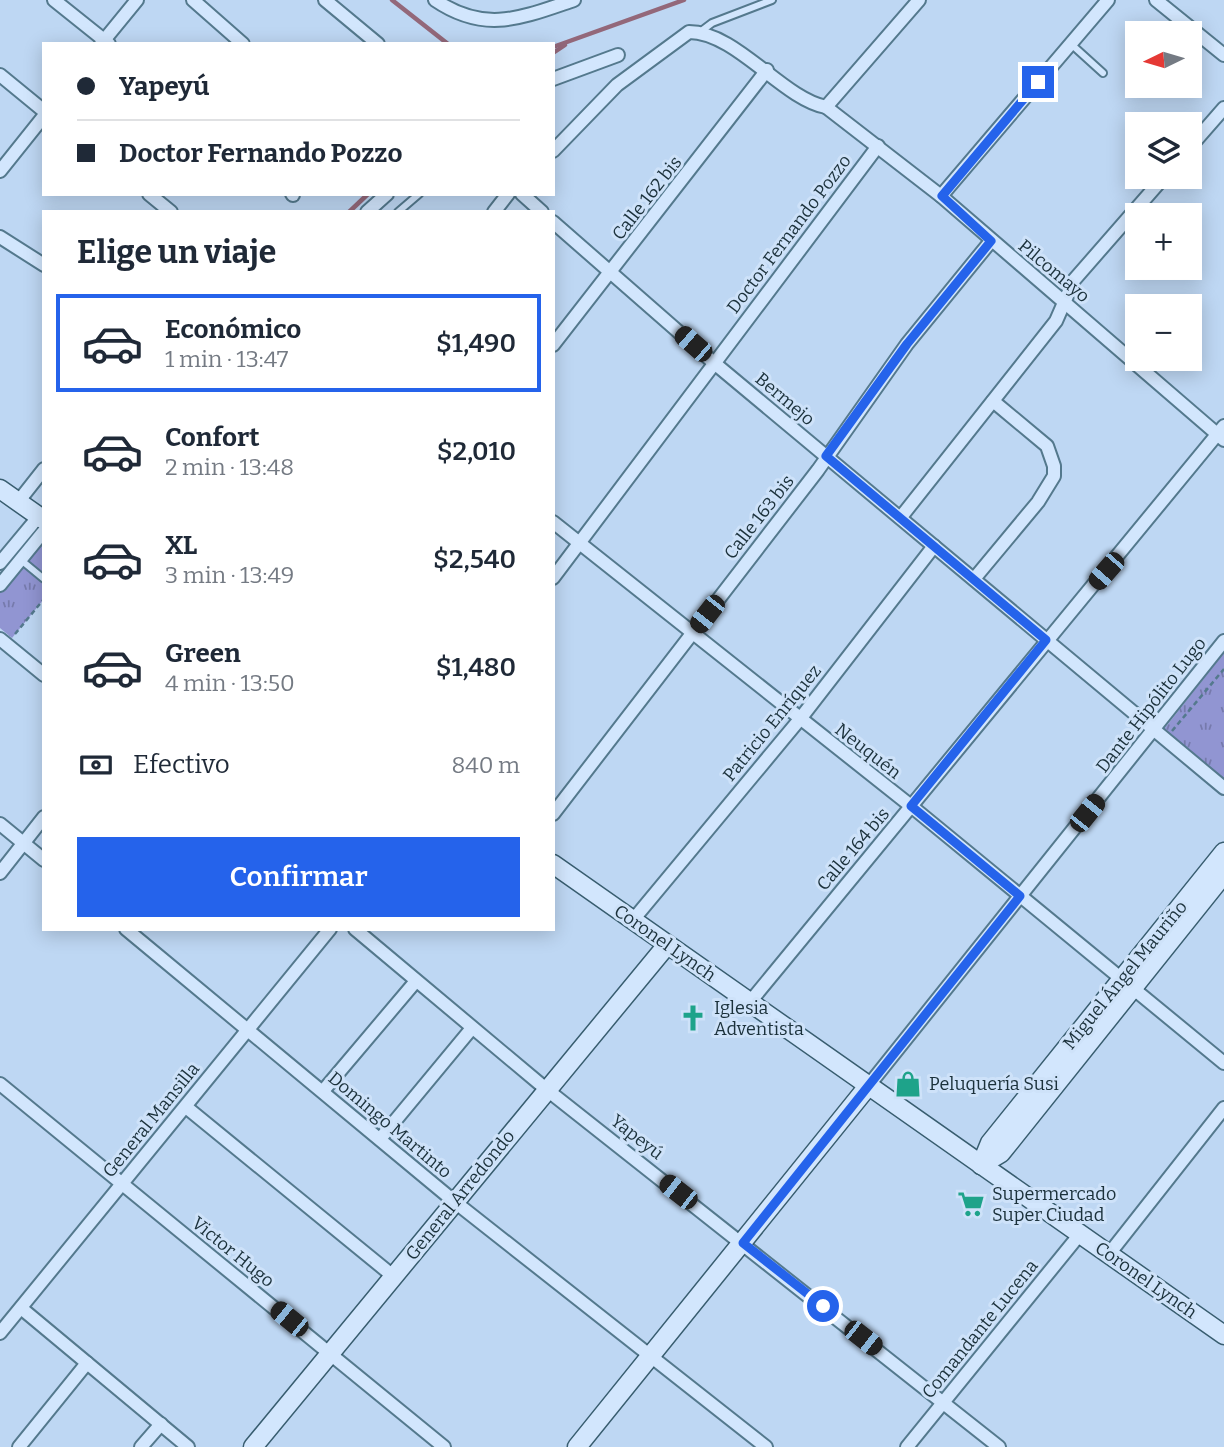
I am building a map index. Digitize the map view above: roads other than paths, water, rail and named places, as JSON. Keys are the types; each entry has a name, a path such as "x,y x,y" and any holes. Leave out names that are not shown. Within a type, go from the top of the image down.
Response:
{"street":[{"path":"54,0 105,42 137,0"},
{"path":"193,0 241,42"},
{"path":"325,0 375,42"},
{"path":"435,0 458,14 495,21 516,19 574,0"},
{"path":"555,149 604,96 636,69 680,37 700,32 767,70 812,104 826,107 919,0"},
{"path":"942,196 1108,0"},
{"path":"1156,0 1224,55"},
{"path":"555,78 618,55"},
{"name":"Calle 162 bis","path":"555,342 767,70"},
{"path":"0,75 42,109"},
{"name":"Pilcomayo","path":"826,107 942,196 991,241 1222,433"},
{"path":"1202,133 1224,108"},
{"path":"0,171 42,118"},
{"name":"Doctor Fernando Pozzo","path":"555,575 878,146"},
{"path":"901,517 1056,321 1074,280 1154,189"},
{"path":"151,196 169,210"},
{"path":"369,210 385,196"},
{"path":"496,210 506,196"},
{"path":"524,196 540,210"},
{"name":"Bermejo","path":"555,224 713,362 1224,789"},
{"path":"0,237 42,264"},
{"name":"Calle 163 bis","path":"555,811 826,456 907,344 991,241"},
{"path":"974,579 1038,502 1054,476 1047,446 993,401"},
{"name":"Calle 164 bis","path":"750,1002 1046,640 1222,433"},
{"path":"18,502 42,472"},
{"path":"0,489 42,522"},
{"path":"0,585 21,560 42,522"},
{"path":"0,563 42,522"},
{"name":"Neuquén","path":"555,524 691,635 911,806 1224,1063"},
{"name":"Patricio Enríquez","path":"633,920 800,719 934,545"},
{"name":"Dante Hipólito Lugo","path":"869,1085 1224,641"},
{"path":"3,642 42,673"},
{"path":"0,873 42,819"},
{"path":"0,824 42,858"},
{"name":"Miguel Ángel Mauriño","path":"981,1165 1001,1153 1224,852"},
{"name":"Coronel Lynch","path":"555,865 1224,1335"},
{"name":"Miguel Ángel Mauriño","path":"1127,983 1224,874"},
{"name":"Domingo Martinto","path":"129,931 455,1202 766,1447"},
{"name":"General Mansilla","path":"0,1333 328,931"},
{"name":"Yapeyú","path":"357,931 546,1089 999,1447"},
{"name":"General Arredondo","path":"253,1447 667,945"},
{"path":"323,1091 416,981"},
{"path":"380,1139 472,1028"},
{"name":"Victor Hugo","path":"0,1084 444,1447"},
{"path":"577,1447 869,1085"},
{"path":"186,1107 393,1276"},
{"path":"1109,1254 1224,1108"},
{"name":"Comandante Lucena","path":"907,1447 1080,1234"},
{"path":"20,1308 188,1447"},
{"path":"19,1447 86,1363"},
{"path":"141,1447 161,1424"}],"lane":[{"path":"700,32 712,23 772,0"},
{"path":"1070,44 1103,73"},
{"path":"400,210 417,196"},
{"path":"21,560 42,577"}],"waterway":[{"path":"392,0 445,42"},
{"path":"555,46 684,0"},
{"path":"555,52 565,45"},
{"path":"351,210 366,196"}],"place":[{"name":"Iglesia Adventista","path":"693,1018"},
{"name":"Peluquería Susi","path":"908,1084"},
{"name":"Supermercado Super Ciudad","path":"971,1204"}]}
